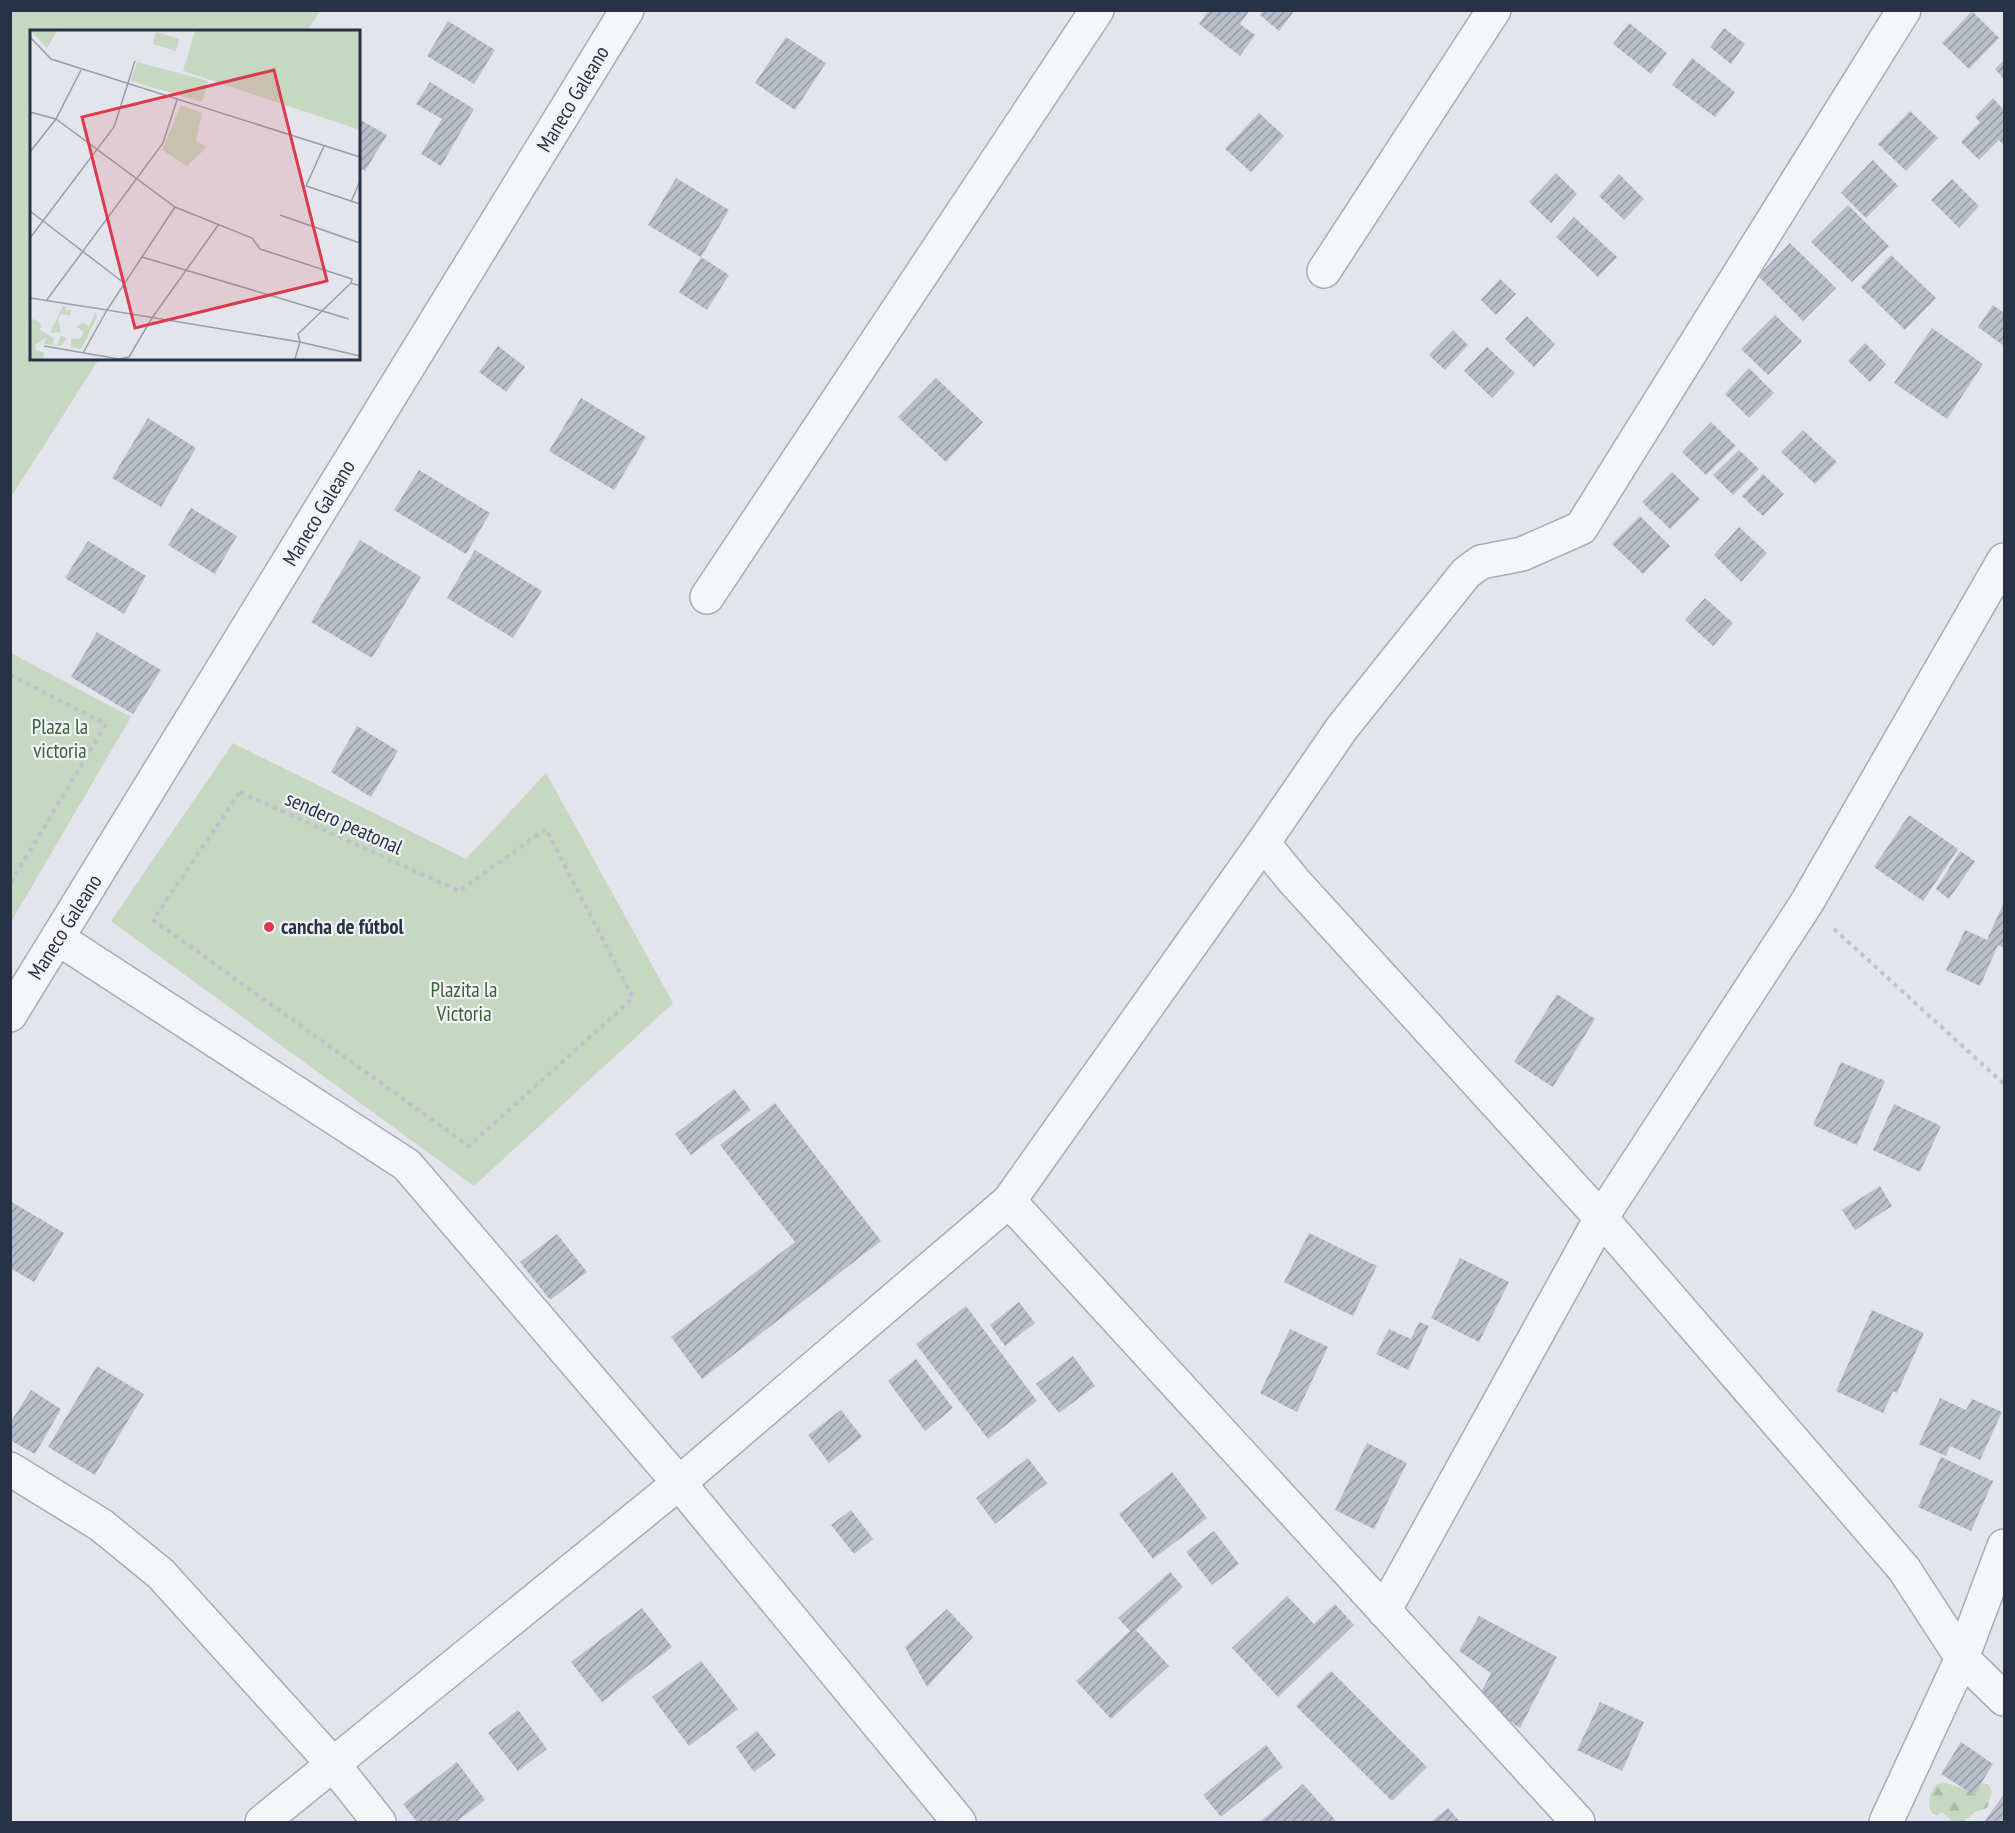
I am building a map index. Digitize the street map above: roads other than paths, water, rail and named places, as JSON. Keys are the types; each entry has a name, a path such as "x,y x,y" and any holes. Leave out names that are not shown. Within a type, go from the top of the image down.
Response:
{"street":[{"name":"Maneco Galeano","path":"10,1015 59,939 627,10"},
{"path":"707,597 1097,10"},
{"path":"1324,271 1494,10"},
{"path":"262,1822 679,1483 1008,1202 1342,728 1466,573 1482,562 1522,554 1581,528 1904,10"},
{"path":"1384,1611 1601,1218 1806,904 2004,560"},
{"path":"1263,843 1294,881 1601,1218 1904,1569 1962,1658 2004,1699"},
{"path":"59,939 407,1165 679,1483 959,1822"},
{"path":"1008,1202 1578,1822"},
{"path":"10,1469 101,1525 161,1574 333,1764 379,1822"},
{"path":"1886,1822 1962,1658 2004,1546"}],"place":[{"name":"cancha de fútbol","path":"269,927"}],"park label":[{"name":"Plaza la victoria","path":"60,739"},
{"name":"Plazita la Victoria","path":"464,1002"}]}
